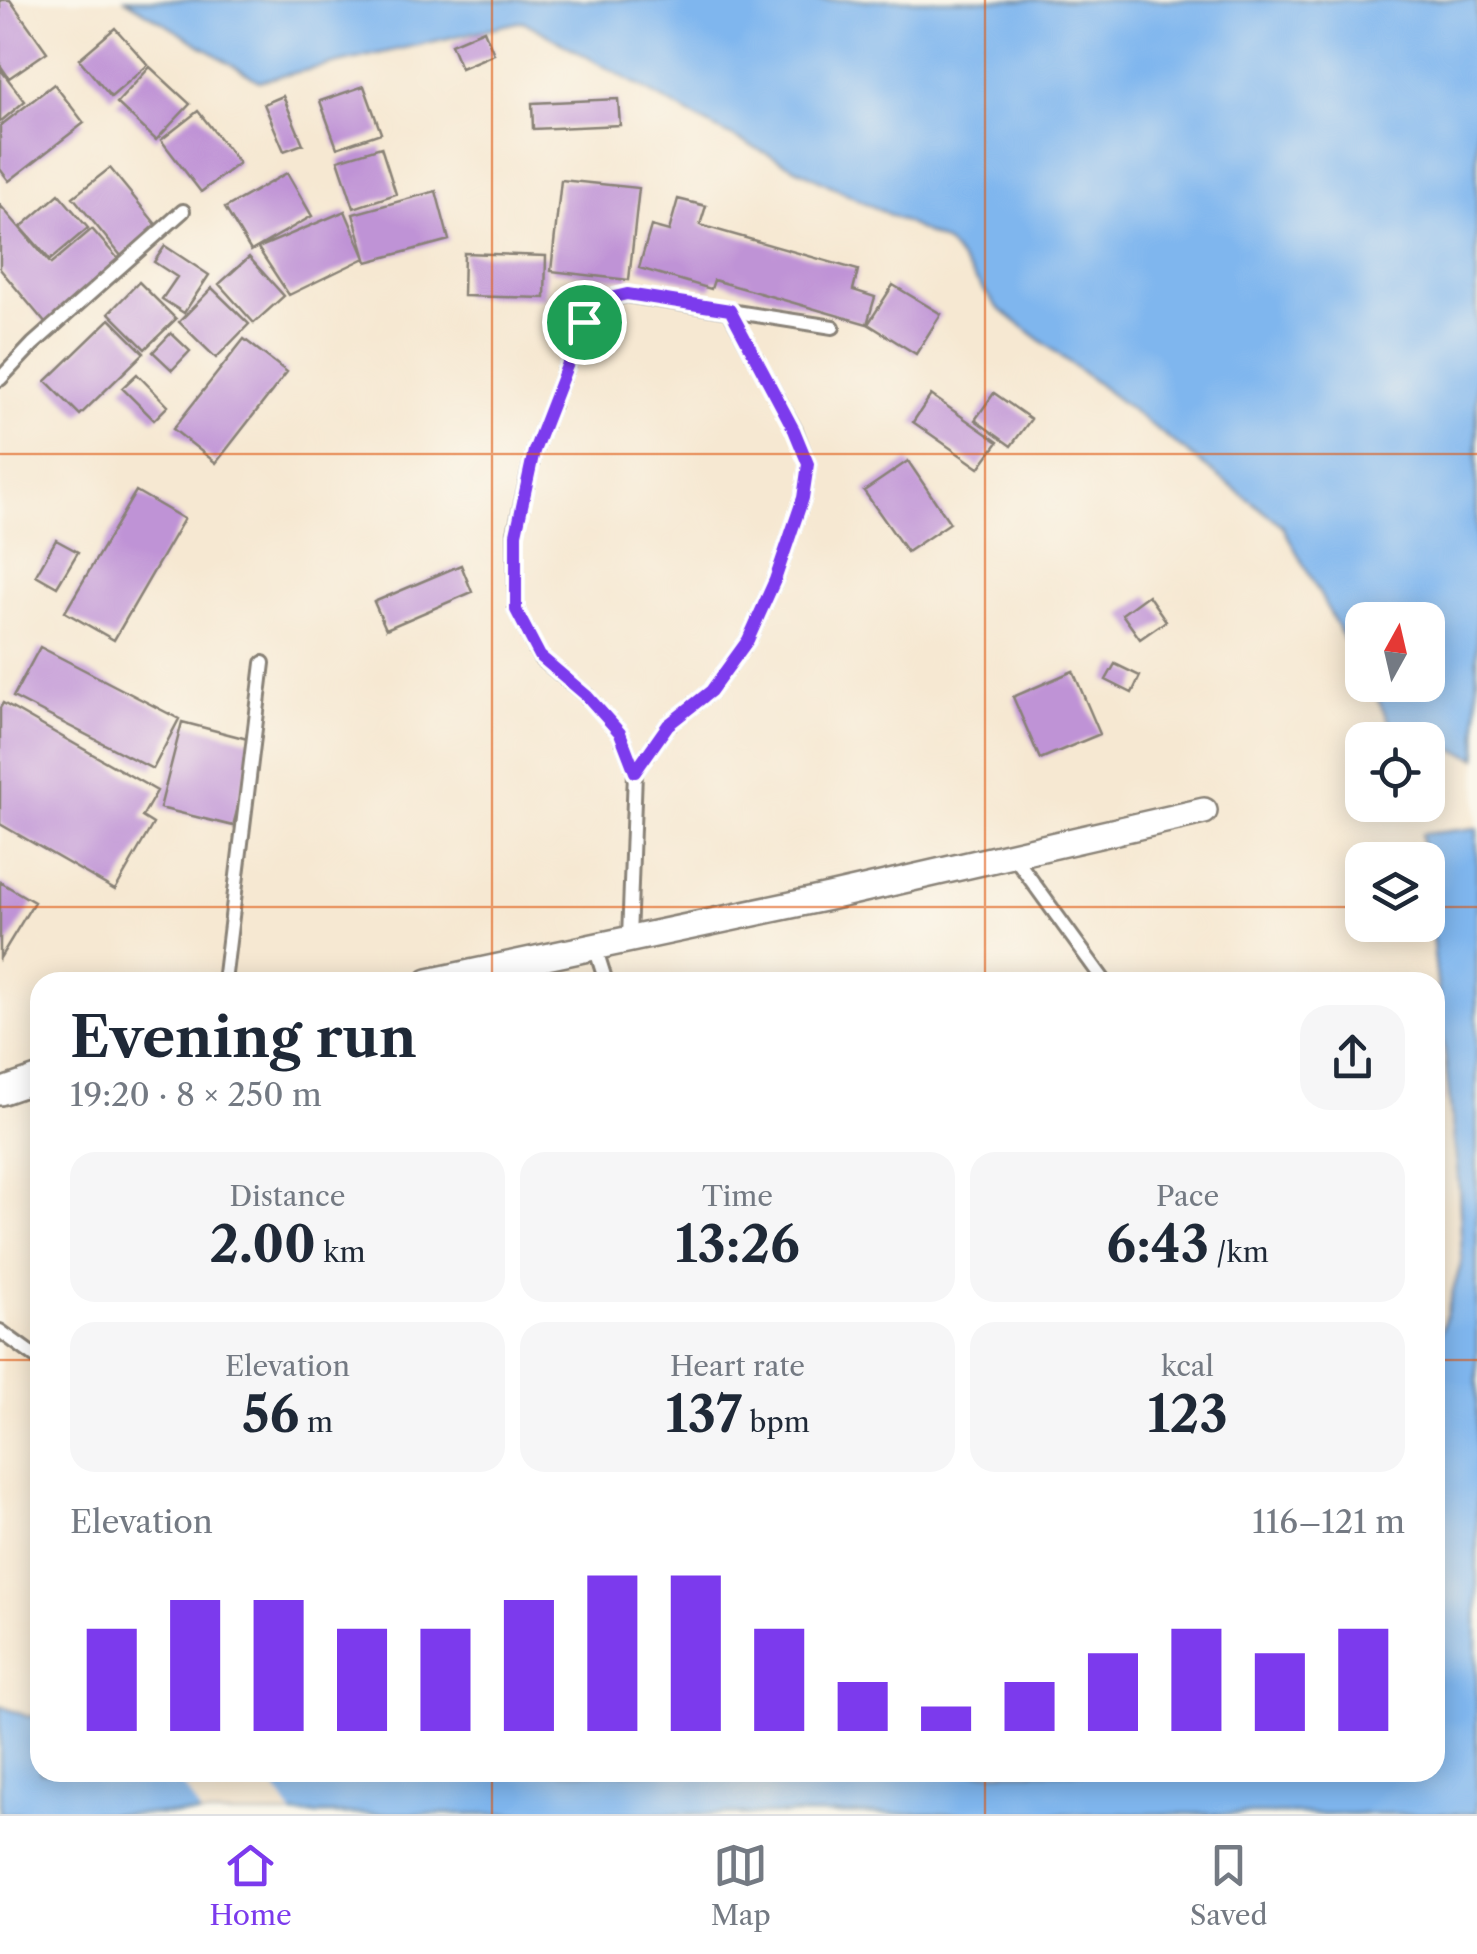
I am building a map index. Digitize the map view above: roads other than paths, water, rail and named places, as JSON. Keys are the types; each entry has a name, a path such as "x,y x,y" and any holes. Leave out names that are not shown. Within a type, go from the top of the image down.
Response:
{"street":[{"path":"476,972 1204,811"},
{"path":"0,1092 30,1082"}],"lane":[{"path":"0,379 33,344 183,211"},
{"path":"629,940 635,772 620,733 587,696 540,656 516,610 516,534 534,451 584,322 601,300 627,294 833,327"},
{"path":"635,772 668,725 711,691 748,640 775,580 803,498 808,464 730,310"},
{"path":"225,972 263,664"},
{"path":"1013,855 1098,972"},
{"path":"595,947 603,972"},
{"path":"0,1331 30,1353"}],"water":[{"path":"126,0 1477,0 1477,758 1445,746 1445,722 1389,722 1379,702 1445,702 1445,602 1345,602 1345,641 1282,525 997,307 948,244 711,126 523,21 259,81"},
{"path":"1477,828 1477,1814 0,1814 0,1706 30,1717 30,1782 1445,1782 1445,1319 1462,1260 1445,1057 1445,972 1436,972 1433,942 1445,942 1445,842 1422,842 1421,834"}]}
